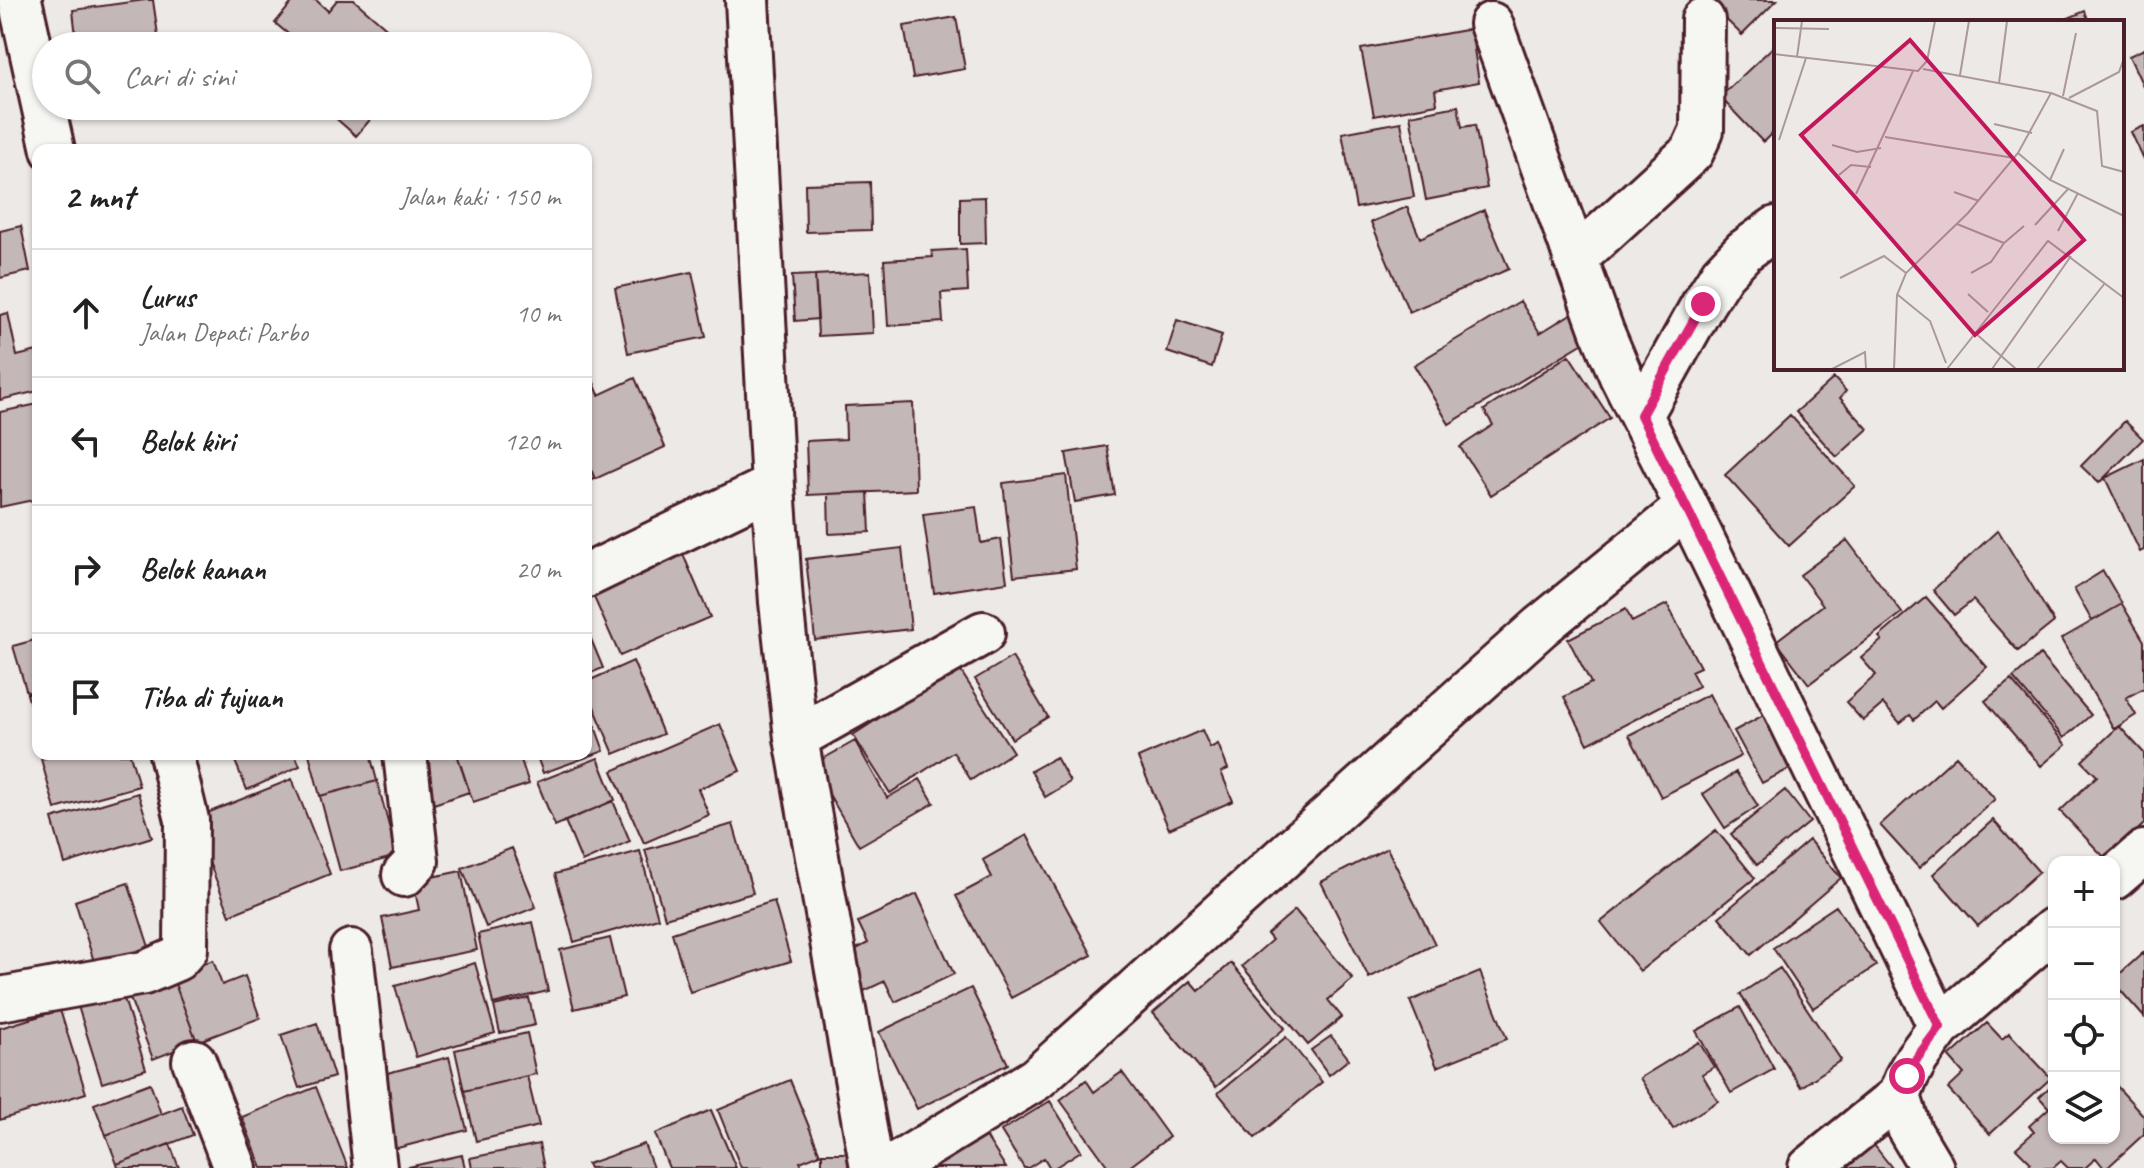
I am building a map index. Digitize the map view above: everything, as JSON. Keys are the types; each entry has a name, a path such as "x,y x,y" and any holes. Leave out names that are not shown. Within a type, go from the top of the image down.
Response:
{"street":[{"path":"747,0 781,602 796,738 872,1168"},
{"path":"14,10 32,75"},
{"path":"1575,259 1692,152 1698,143 1702,130 1703,20"},
{"path":"1491,24 1575,259 1621,376 1940,1027"},
{"path":"45,120 51,144"},
{"path":"1641,415 1722,274 1744,251 1774,229"},
{"path":"592,573 773,486"},
{"path":"891,1168 1036,1079 1540,627 1687,507"},
{"path":"796,738 983,633"},
{"path":"0,999 144,973 177,959 186,949 187,820 172,760"},
{"path":"404,875 417,861 406,760"},
{"path":"2120,873 2144,852"},
{"path":"1810,1168 1899,1096 1917,1058 1940,1027 2048,934"},
{"path":"351,951 375,1168"},
{"path":"194,1061 235,1168"},
{"path":"1899,1096 1910,1131 1932,1168"}],"building":[{"path":"153,0 158,32 75,32 73,10"},
{"path":"294,0 316,0 328,11 337,0 354,0 391,32 286,32 275,23"},
{"path":"1706,0 1777,0 1742,35"},
{"path":"2085,11 2088,20 2064,20"},
{"path":"956,17 965,69 913,78 904,26"},
{"path":"1471,29 1479,82 1435,90 1437,104 1374,116 1361,49"},
{"path":"1774,46 1774,131 1763,142 1720,97"},
{"path":"2144,49 2144,88 2129,56"},
{"path":"1458,106 1462,127 1475,125 1487,188 1426,200 1410,115"},
{"path":"338,120 370,120 356,136"},
{"path":"1401,122 1414,197 1356,208 1342,133"},
{"path":"2144,126 2144,157 2143,158 2131,132"},
{"path":"870,182 871,230 806,232 805,184"},
{"path":"985,197 986,243 960,244 960,198"},
{"path":"1407,207 1420,238 1484,210 1509,269 1409,312 1371,222"},
{"path":"21,226 30,271 0,278 0,231"},
{"path":"966,249 968,291 941,293 943,322 888,326 884,260 933,257 932,251"},
{"path":"692,272 706,337 628,353 615,288"},
{"path":"870,272 873,333 818,336 815,275"},
{"path":"815,275 818,319 795,321 792,276"},
{"path":"1520,301 1540,333 1579,309 1595,336 1449,424 1414,365"},
{"path":"8,313 17,356 32,352 32,392 0,400 0,315"},
{"path":"1177,320 1222,335 1212,367 1167,352"},
{"path":"1569,355 1610,418 1491,495 1460,447 1493,425 1484,410"},
{"path":"592,378 599,395 635,378 665,447 595,479 592,472"},
{"path":"1834,378 1846,391 1840,398 1868,429 1837,457 1796,412"},
{"path":"913,403 916,490 808,495 806,441 846,439 845,406"},
{"path":"32,405 32,500 0,507 0,412"},
{"path":"1790,415 1855,486 1789,546 1725,475"},
{"path":"2125,421 2143,439 2099,483 2081,466"},
{"path":"1107,446 1115,495 1075,502 1066,453"},
{"path":"2144,459 2144,550 2140,552 2105,478"},
{"path":"1066,475 1076,569 1014,576 1003,483"},
{"path":"868,492 870,532 829,534 828,494"},
{"path":"976,507 981,543 1001,539 1007,582 934,593 923,514"},
{"path":"1998,530 2054,622 2018,651 1973,600 1954,615 1933,590"},
{"path":"1847,540 1902,613 1809,684 1776,641 1823,605 1800,575"},
{"path":"902,548 911,629 815,640 806,559"},
{"path":"682,552 710,617 620,656 592,593"},
{"path":"2103,571 2122,604 2092,621 2074,589"},
{"path":"1926,597 1987,667 1941,708 1935,701 1914,720 1910,715 1900,723 1883,704 1863,721 1846,702 1876,675 1861,658 1882,640 1879,637"},
{"path":"1667,604 1700,667 1691,671 1699,686 1588,744 1564,697 1591,683 1568,639 1626,609 1632,622"},
{"path":"2122,604 2144,641 2144,688 2126,698 2136,715 2114,729 2061,639"},
{"path":"32,641 32,691 27,693 13,646"},
{"path":"592,642 603,668 592,673"},
{"path":"2040,655 2091,715 2064,738 2013,678"},
{"path":"1012,657 1048,717 1012,739 975,679"},
{"path":"633,661 663,734 614,754 592,702 592,679"},
{"path":"958,667 1013,752 971,780 953,752 890,793 853,735"},
{"path":"2011,680 2066,745 2041,766 1985,701"},
{"path":"32,692 32,711 27,694"},
{"path":"1709,694 1741,756 1661,797 1629,735"},
{"path":"1769,712 1797,765 1762,783 1734,731"},
{"path":"592,718 604,751 592,755"},
{"path":"720,724 740,771 698,789 709,815 644,843 612,771"},
{"path":"2119,726 2144,753 2144,824 2109,856 2103,856 2060,811 2097,776 2082,761"},
{"path":"1202,730 1210,748 1218,744 1228,769 1221,772 1233,801 1169,829 1138,758"},
{"path":"855,741 887,798 920,779 934,803 859,846 812,765"},
{"path":"1956,756 1995,799 1919,868 1880,825"},
{"path":"1056,757 1070,782 1045,797 1031,771"},
{"path":"598,758 615,800 555,826 537,782"},
{"path":"41,760 132,760 139,786 55,809"},
{"path":"234,760 298,760 300,766 247,790"},
{"path":"311,760 372,760 377,781 320,796"},
{"path":"413,760 459,760 469,792 428,806"},
{"path":"459,760 521,760 529,784 473,802"},
{"path":"538,760 579,760 543,773"},
{"path":"1736,772 1758,806 1725,828 1703,794"},
{"path":"292,779 330,874 230,915 192,819"},
{"path":"377,781 397,856 340,871 320,796"},
{"path":"1785,790 1810,822 1757,865 1731,834"},
{"path":"138,793 152,837 65,864 52,819"},
{"path":"613,801 630,841 582,862 565,821"},
{"path":"1993,820 2039,872 1978,926 1933,874"},
{"path":"733,824 753,893 665,918 645,850"},
{"path":"1716,830 1755,878 1640,971 1601,922"},
{"path":"1027,835 1092,955 1011,998 956,896 992,877 983,860"},
{"path":"1809,840 1841,878 1751,955 1719,917"},
{"path":"512,848 536,907 486,927 462,868"},
{"path":"1387,848 1435,944 1369,978 1321,882"},
{"path":"640,851 658,918 574,942 555,874"},
{"path":"461,871 477,950 392,967 382,918 419,910 413,881"},
{"path":"128,883 150,950 96,968 75,901"},
{"path":"917,894 954,974 895,1002 885,981 862,992 845,955 868,943 858,922"},
{"path":"774,901 791,961 690,992 672,933"},
{"path":"1836,906 1876,966 1813,1008 1773,948"},
{"path":"1295,910 1353,979 1328,1000 1342,1017 1308,1045 1242,966 1272,940 1267,934"},
{"path":"533,922 548,991 493,1004 478,934"},
{"path":"610,938 624,997 574,1009 560,950"},
{"path":"2144,952 2144,1017 2120,990 2120,974"},
{"path":"213,960 222,985 245,976 260,1018 197,1042 172,976"},
{"path":"475,963 495,1033 416,1057 395,986"},
{"path":"1231,963 1285,1028 1216,1087 1153,1013 1190,981 1199,991"},
{"path":"1780,968 1841,1060 1801,1087 1740,994"},
{"path":"1480,972 1507,1039 1437,1067 1410,1001"},
{"path":"172,976 197,1042 153,1059 128,993"},
{"path":"971,988 1008,1064 917,1109 879,1032"},
{"path":"121,989 146,1069 102,1083 77,1003"},
{"path":"529,998 535,1025 500,1033 494,1006"},
{"path":"1740,1007 1774,1069 1731,1093 1696,1031"},
{"path":"60,1010 86,1093 0,1120 0,1028"},
{"path":"317,1023 334,1077 299,1088 281,1035"},
{"path":"1987,1023 2002,1039 2009,1033 2048,1075 2048,1081 1990,1134 1948,1089 1964,1074 1949,1057"},
{"path":"527,1033 536,1074 464,1091 455,1050"},
{"path":"1331,1036 1349,1059 1329,1075 1311,1050"},
{"path":"1286,1037 1322,1082 1255,1138 1218,1093"},
{"path":"1699,1042 1714,1067 1702,1074 1718,1101 1673,1129 1640,1078"},
{"path":"449,1057 467,1130 386,1151 368,1078"},
{"path":"1122,1072 1169,1137 1128,1168 1109,1168 1060,1100 1086,1080 1094,1092"},
{"path":"527,1076 539,1126 476,1141 464,1091"},
{"path":"790,1080 820,1154 800,1162 803,1168 741,1168 718,1110"},
{"path":"150,1083 161,1114 106,1135 94,1104"},
{"path":"316,1087 348,1168 262,1168 242,1117"},
{"path":"2048,1089 2048,1107 2039,1097"},
{"path":"2120,1090 2144,1116 2144,1134 2107,1168 2096,1158 2085,1168 2068,1168 2061,1161 2053,1168 2026,1168 2031,1163 2016,1148 2034,1132 2029,1126 2048,1109 2048,1144 2120,1144"},
{"path":"1050,1101 1081,1151 1054,1168 1050,1168 1044,1158 1024,1168 1001,1131"},
{"path":"182,1106 193,1135 117,1164 106,1135"},
{"path":"711,1110 736,1168 669,1168 655,1134"},
{"path":"980,1127 1006,1168 914,1168"},
{"path":"170,1144 179,1168 118,1168 117,1164"},
{"path":"539,1144 544,1168 472,1168 470,1158"},
{"path":"644,1144 653,1168 589,1168 587,1164"},
{"path":"1874,1145 1892,1168 1845,1168"},
{"path":"822,1153 853,1153 853,1168 822,1168"},
{"path":"462,1155 465,1168 404,1168"}],"route":[{"path":"1703,304 1641,415 1940,1027 1907,1076"}]}
